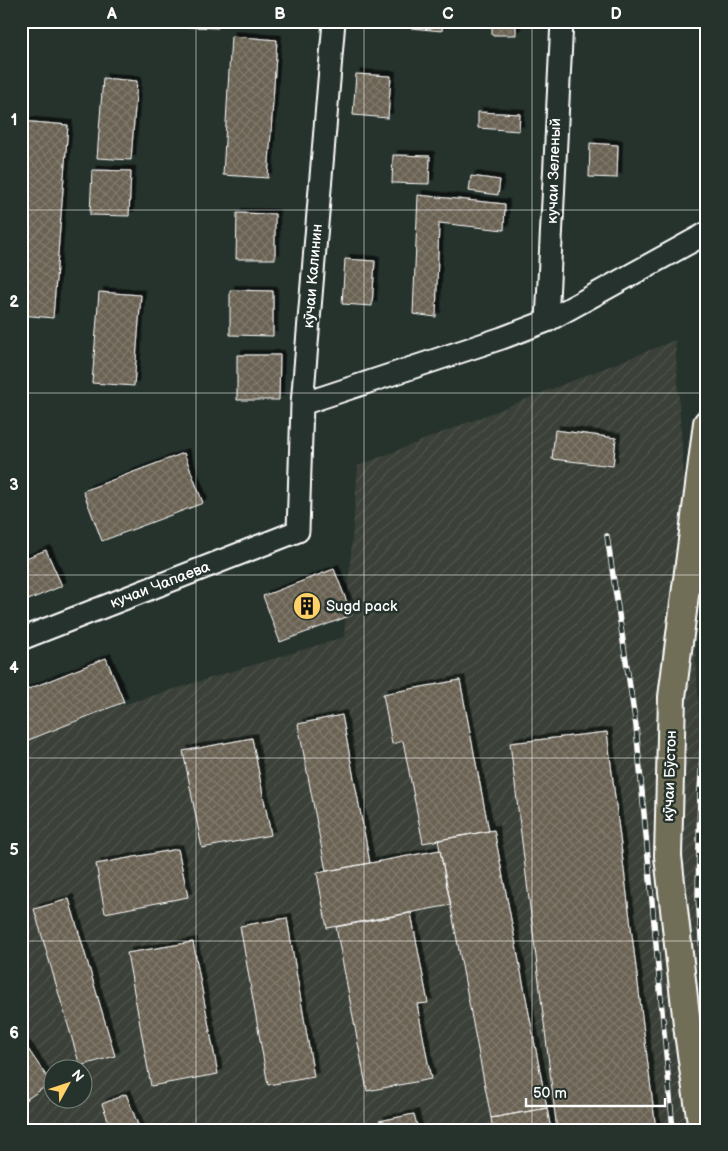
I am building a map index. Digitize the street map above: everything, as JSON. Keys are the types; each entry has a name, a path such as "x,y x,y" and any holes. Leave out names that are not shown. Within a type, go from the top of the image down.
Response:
{"main road":[{"name":"кӯчаи Бӯстон","path":"702,1130 688,1033 668,856 672,697 707,423"}],"street":[{"name":"кӯчаи Калинин","path":"298,531 302,404 334,21"},
{"name":"кучаи Зеленый","path":"547,321 562,21"},
{"path":"302,404 502,338 547,321 707,233"},
{"name":"кучаи Чапаева","path":"21,639 298,531"}],"shaded area":[{"path":"675,340 707,829 707,1130 21,1130 21,736 344,637 358,466"}],"building":[{"path":"164,21 218,21 218,28 164,26"},
{"path":"412,21 443,21 442,31 411,28"},
{"path":"492,21 516,21 516,35 492,35"},
{"path":"231,36 277,40 268,178 223,175"},
{"path":"356,74 391,76 388,118 353,115"},
{"path":"103,78 137,81 131,160 97,158"},
{"path":"478,112 520,114 519,131 478,128"},
{"path":"21,121 68,125 53,318 21,315"},
{"path":"590,143 618,145 617,178 589,177"},
{"path":"393,155 430,156 429,184 392,183"},
{"path":"92,170 131,171 129,216 90,215"},
{"path":"471,176 500,180 498,195 469,191"},
{"path":"418,195 505,204 504,230 439,223 436,317 413,314"},
{"path":"237,213 275,214 275,259 236,259"},
{"path":"345,259 375,261 372,306 342,304"},
{"path":"230,290 273,291 273,336 230,335"},
{"path":"99,292 141,295 134,386 92,383"},
{"path":"237,355 280,355 279,400 237,400"},
{"path":"555,430 616,438 613,466 552,459"},
{"path":"184,453 203,503 102,541 83,491"},
{"path":"46,550 62,586 21,603 21,560"},
{"name":"Sugd pack","path":"334,569 352,615 280,642 263,596"},
{"path":"106,658 124,702 21,743 21,692"},
{"path":"460,680 489,831 423,843 403,741 392,744 383,694"},
{"path":"342,715 370,863 326,871 298,724"},
{"path":"607,732 656,1130 557,1130 510,743"},
{"path":"252,738 271,835 202,848 183,751"},
{"path":"494,830 547,1108 491,1118 438,840"},
{"path":"178,849 188,897 105,913 96,864"},
{"path":"440,850 451,905 327,928 317,873"},
{"path":"69,899 115,1056 92,1063 92,1058 78,1058 34,909"},
{"path":"411,913 428,1003 417,1004 431,1079 367,1091 336,927"},
{"path":"287,918 314,1077 268,1085 240,926"},
{"path":"193,942 218,1074 151,1086 127,953"},
{"path":"26,1046 42,1070 42,1089 21,1103 21,1049"},
{"path":"126,1094 140,1130 112,1130 102,1104"},
{"path":"547,1108 551,1130 493,1130 491,1118"},
{"path":"414,1114 418,1130 381,1130 379,1121"}],"railway":[{"path":"607,536 636,726 673,1130"},
{"path":"707,678 700,790 698,897 707,1022"}],"place":[{"name":"Sugd pack","path":"307,606"}]}
